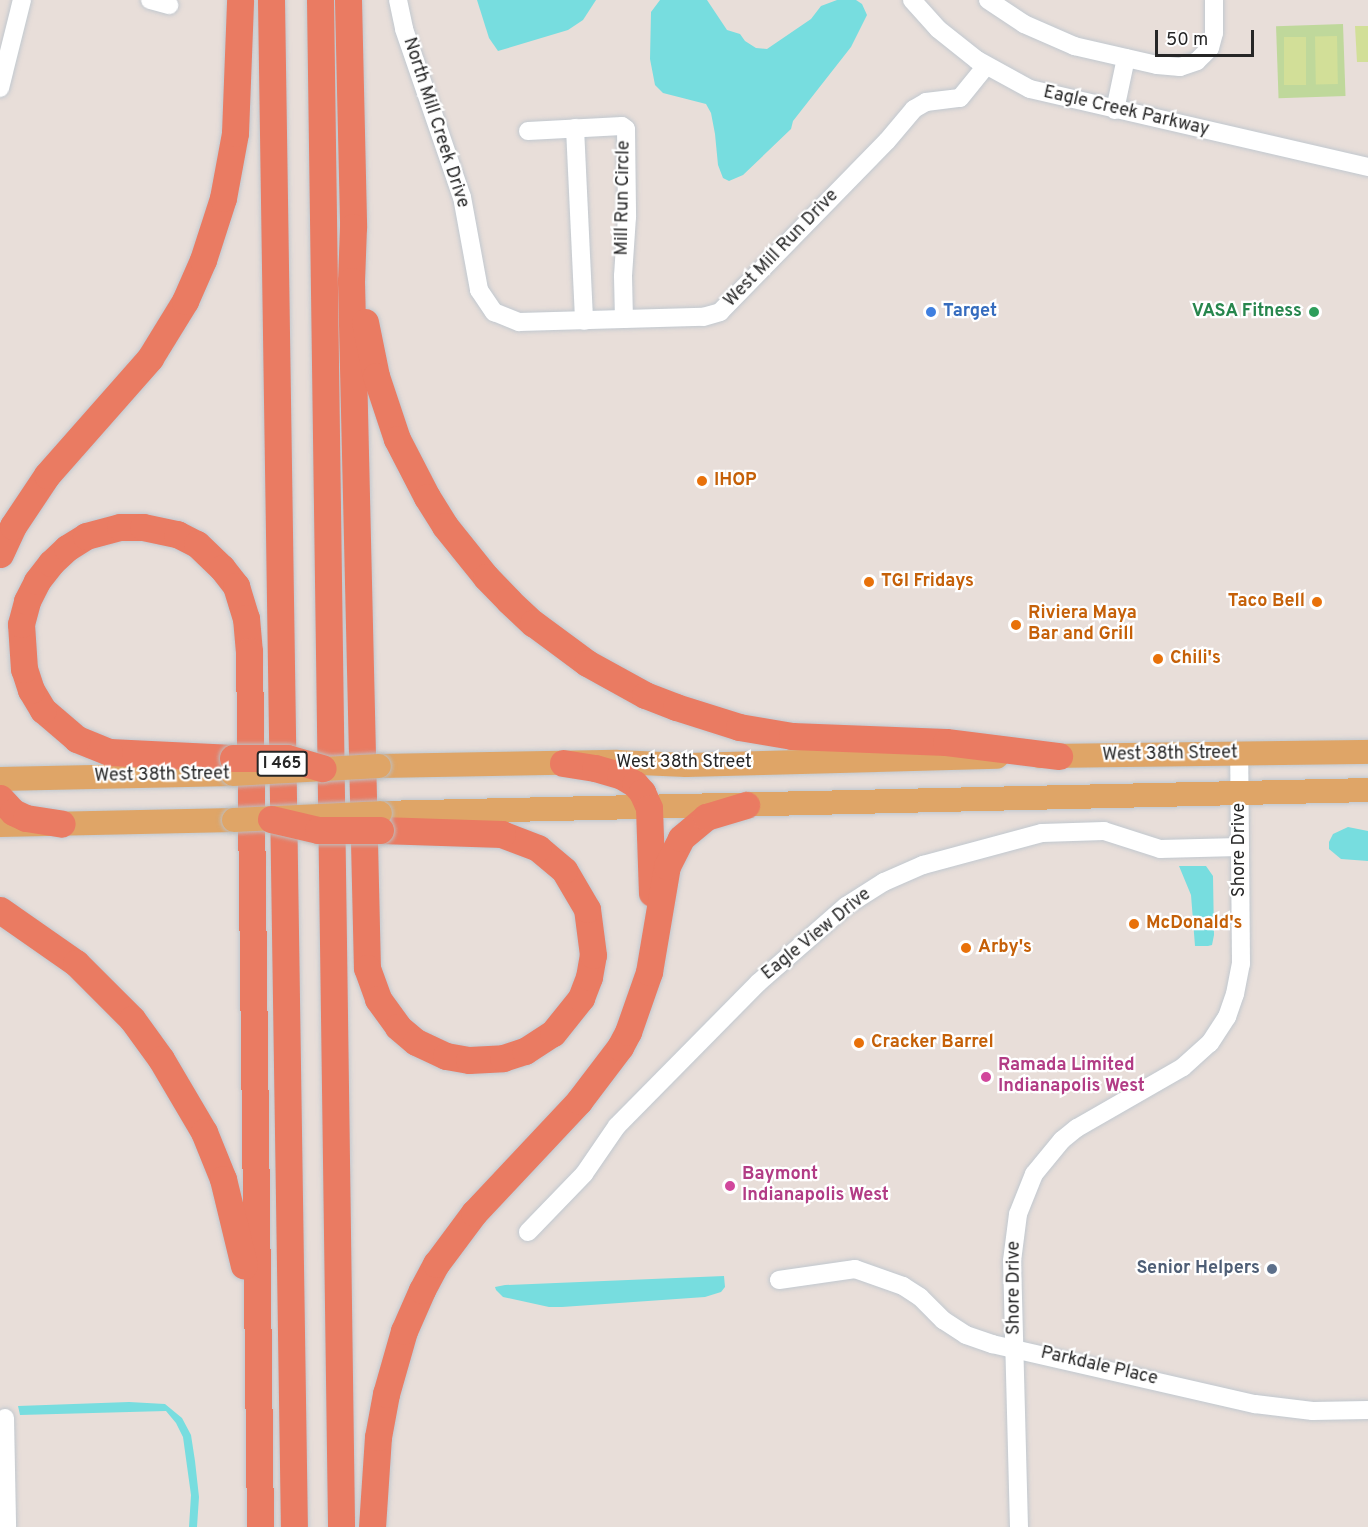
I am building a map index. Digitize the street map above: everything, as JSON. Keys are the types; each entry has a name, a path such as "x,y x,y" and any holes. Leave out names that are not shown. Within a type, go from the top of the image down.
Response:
{"highway":[{"path":"0,555 14,526 47,475 150,358 185,301 203,261 217,219 234,144 240,0"},
{"name":"I 465","path":"271,0 294,1527"},
{"name":"I 465","path":"320,0 342,1527"},
{"path":"272,819 318,830 380,822 502,834 538,848 564,870 587,909 593,955 589,977 581,998 569,1017 553,1033 525,1051 503,1058 469,1060 446,1056 416,1042 383,1010 369,979 364,945 351,281 353,227 348,0"},
{"path":"353,227 362,306 376,376 389,418 411,469 445,526 486,577 533,623 559,644 587,663 645,694 686,711 738,727 809,738 946,742 1059,756"},
{"path":"260,1527 257,1379 249,651 244,607 236,586 215,559 197,544 177,534 144,527 120,527 87,536 67,548 37,581 27,601 21,624 24,669 31,690 43,710 77,740 109,752 233,766 287,758 323,768"},
{"path":"563,763 595,768 628,779 642,792 649,808 651,886 657,930"},
{"path":"0,798 13,813 26,818 62,824"},
{"path":"372,1527 378,1437 386,1394 404,1331 422,1290 436,1264 474,1213 579,1101 620,1047 628,1032 649,972 667,866 681,838 706,817 746,805"},
{"path":"0,910 76,963 107,992 132,1019 184,1094 204,1132 223,1179 236,1227 245,1272 257,1379"}],"main road":[{"name":"West 38th Street","path":"323,768 563,763 686,765 1059,756 1368,752"},
{"name":"West 38th Street","path":"0,779 233,766"},
{"path":"380,822 649,808 1368,790"},
{"path":"0,825 272,819"}],"street":[{"path":"0,88 22,0"},
{"path":"150,0 169,5"},
{"name":"North Mill Creek Drive","path":"398,0 404,30 462,197 479,290 494,312"},
{"name":"Eagle Creek Parkway","path":"912,0 945,36 986,66 1030,89 1368,167"},
{"path":"988,0 1046,36 1074,46 1164,66 1180,67 1197,61 1208,51 1213,40 1214,0"},
{"path":"1115,110 1126,58"},
{"name":"West Mill Run Drive","path":"494,312 519,322 703,317 720,312 887,141 914,109 926,102 960,98 986,66"},
{"name":"Mill Run Circle","path":"528,131 622,126 626,129 627,217 622,276 624,319"},
{"path":"575,128 584,321"},
{"name":"Shore Drive","path":"1019,1527 1012,1260 1014,1233 1023,1197 1038,1169 1053,1149 1077,1128 1188,1063 1214,1038 1232,1006 1241,964 1239,754"},
{"name":"Eagle View Drive","path":"528,1232 584,1174 617,1126 759,983 846,906 884,882 923,865 1042,833 1104,831 1160,849 1239,847"},
{"name":"Parkdale Place","path":"779,1280 840,1269 855,1269 876,1274 903,1286 920,1298 943,1320 966,1335 992,1344 1255,1404 1313,1411 1368,1410"},
{"path":"5,1418 7,1527"}],"green space":[{"path":"1343,24 1346,96 1279,98 1276,26"},
{"path":"1355,26 1368,26 1368,62 1357,62"},
{"path":"1315,36 1337,36 1338,84 1316,84"},
{"path":"1284,37 1306,37 1306,85 1284,85"}],"water":[{"path":"477,0 596,0 583,20 568,30 498,51 489,38"},
{"path":"660,0 707,0 727,30 740,34 745,41 756,48 767,49 811,19 821,6 837,0 856,0 862,4 867,15 851,47 793,121 791,129 743,175 729,181 723,178 718,165 711,113 706,104 663,93 655,85 650,59 651,12"},
{"path":"1348,827 1368,831 1368,861 1341,859 1329,849 1329,842 1333,834"},
{"path":"1179,866 1206,866 1213,876 1214,935 1212,945 1195,946 1191,895"},
{"path":"724,1276 725,1287 721,1292 705,1297 562,1307 549,1307 503,1297 495,1287 505,1285"},
{"path":"129,1402 165,1404 182,1418 191,1435 195,1461 199,1497 197,1527 189,1527 191,1495 183,1437 176,1423 166,1411 20,1415 18,1406"}],"place":[{"name":"Target","path":"931,312"},
{"name":"VASA Fitness","path":"1314,312"},
{"name":"IHOP","path":"702,481"},
{"name":"TGI Fridays","path":"869,582"},
{"name":"Taco Bell","path":"1317,602"},
{"name":"Riviera Maya Bar and Grill","path":"1016,625"},
{"name":"Chili's","path":"1158,659"},
{"name":"McDonald's","path":"1134,924"},
{"name":"Arby's","path":"966,948"},
{"name":"Cracker Barrel","path":"859,1043"},
{"name":"Ramada Limited Indianapolis West","path":"986,1077"},
{"name":"Baymont Indianapolis West","path":"730,1186"},
{"name":"Senior Helpers","path":"1272,1269"}]}
